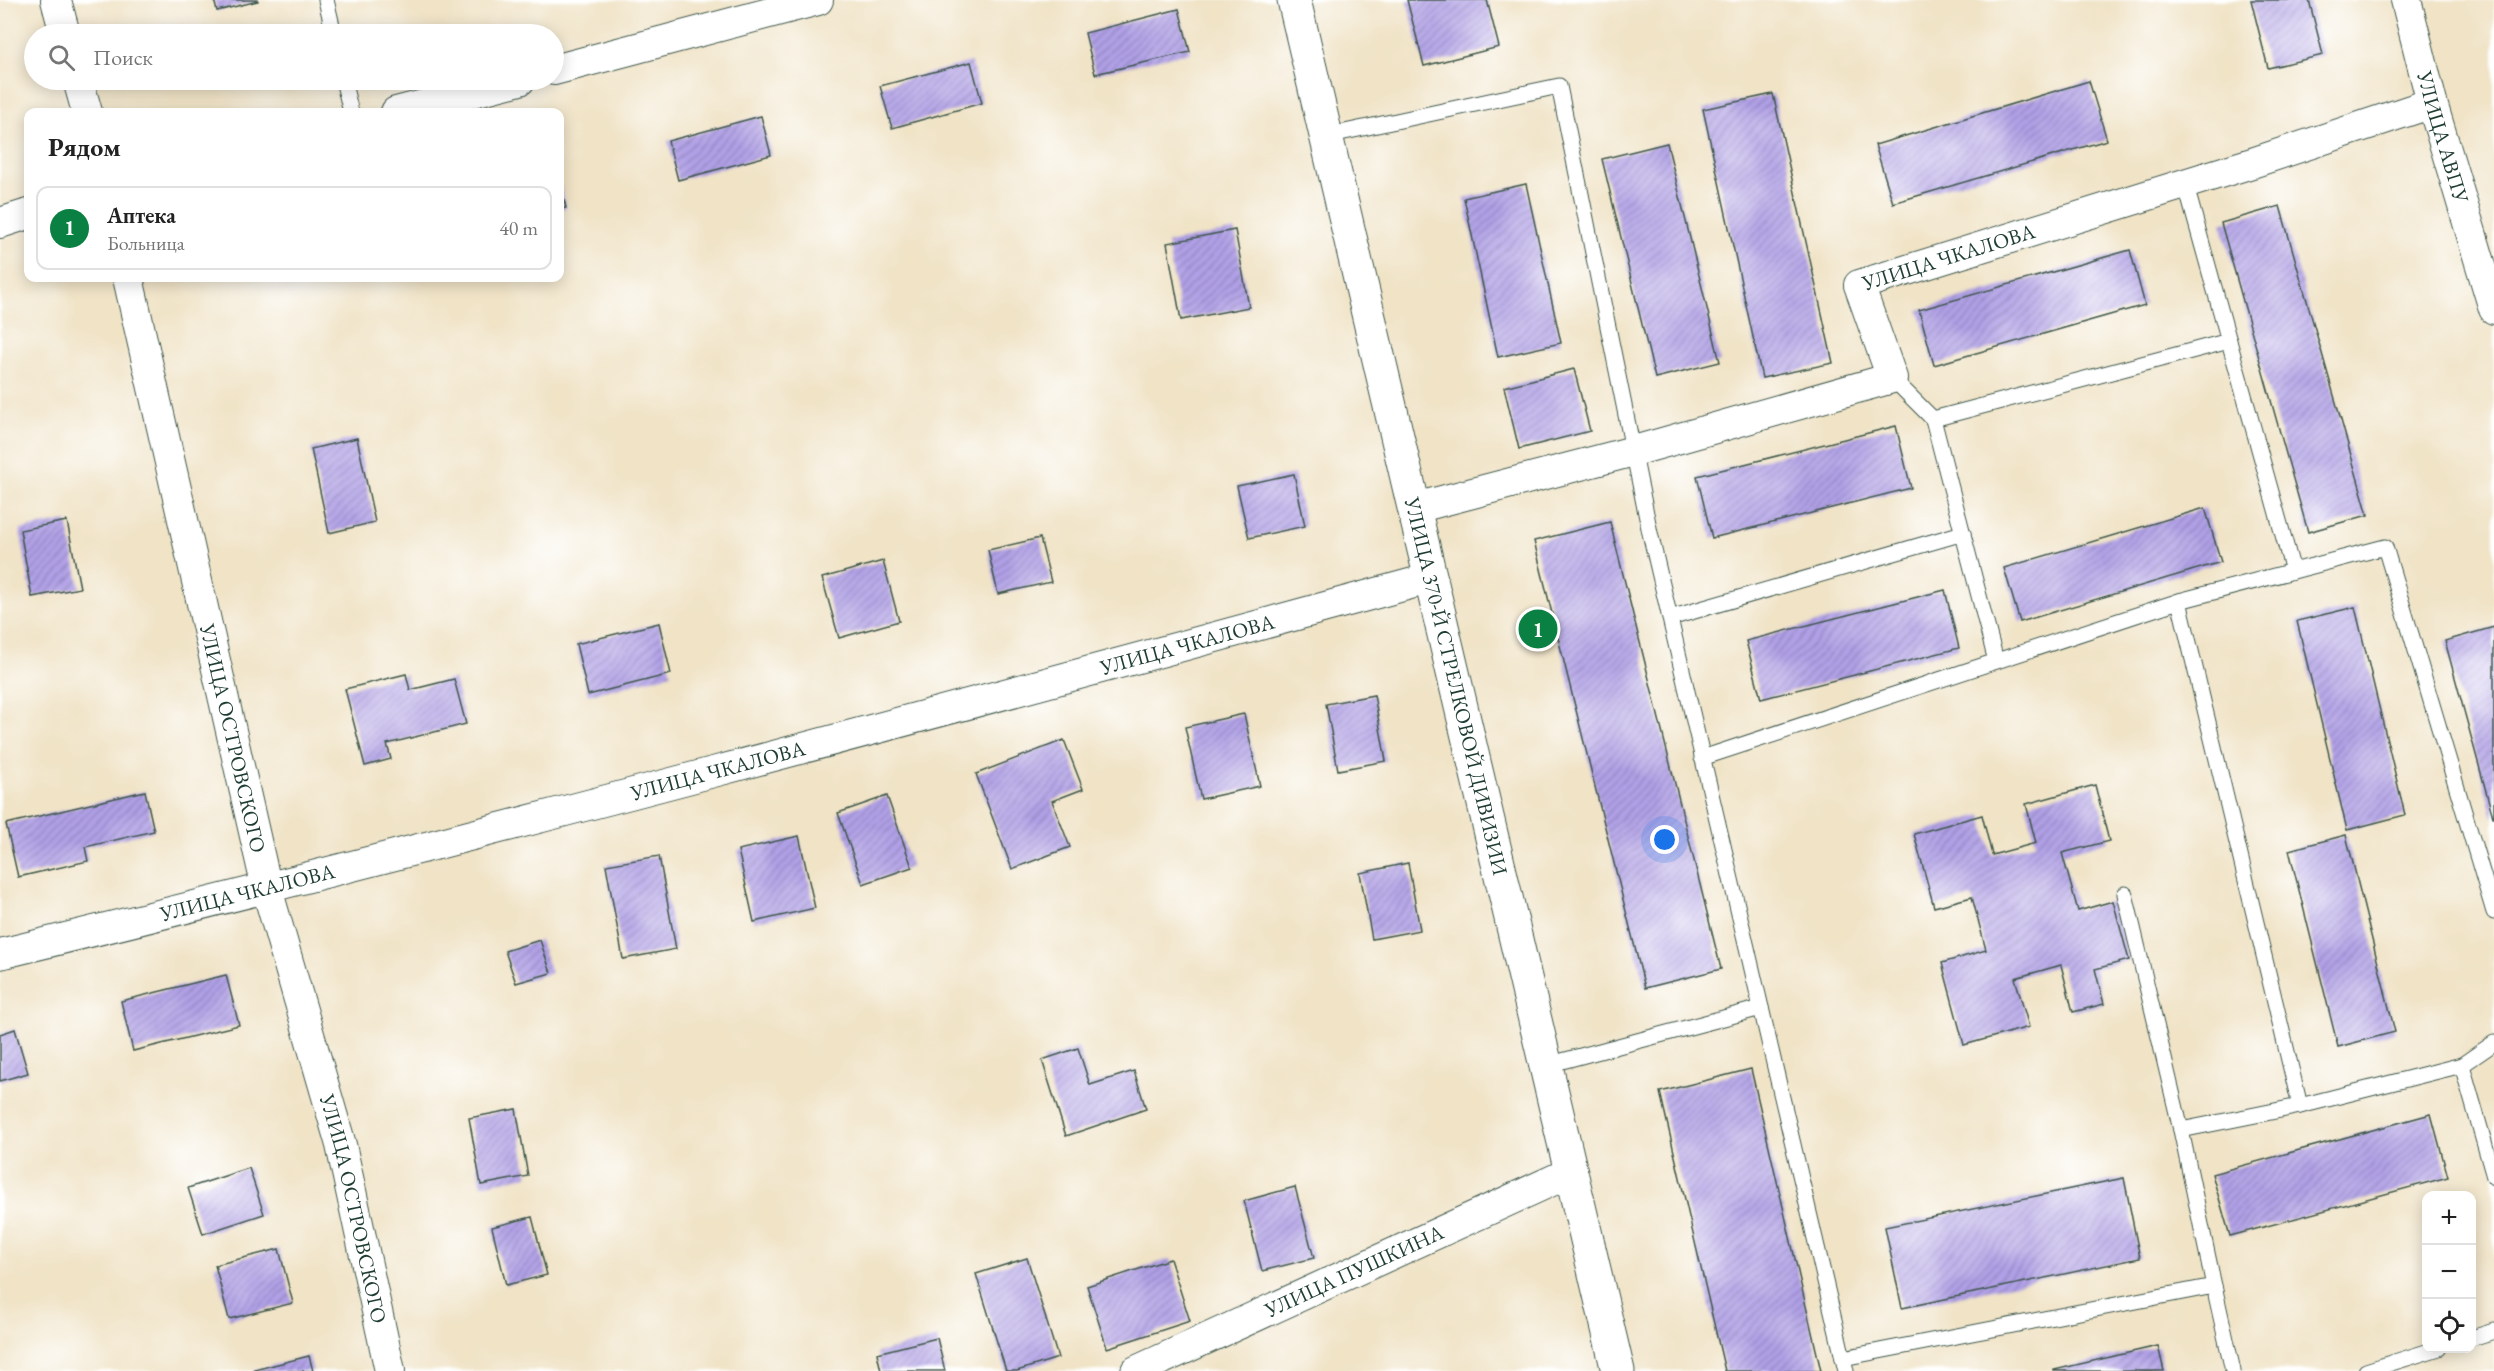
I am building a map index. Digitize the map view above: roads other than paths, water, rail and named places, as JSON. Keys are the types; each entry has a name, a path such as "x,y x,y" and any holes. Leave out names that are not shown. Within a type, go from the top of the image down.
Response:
{"street":[{"path":"56,0 62,24"},
{"path":"564,67 818,0"},
{"name":"УЛИЦА 370-Й СТРЕЛКОВОЙ ДИВИЗИИ","path":"1294,0 1416,508 1618,1371"},
{"name":"УЛИЦА АВПУ","path":"2406,0 2432,103 2494,309"},
{"path":"81,90 86,108"},
{"path":"412,108 481,90"},
{"name":"УЛИЦА ЧКАЛОВА","path":"1892,378 1859,285 2432,103"},
{"path":"0,223 24,215"},
{"name":"УЛИЦА ОСТРОВСКОГО","path":"129,282 267,889 341,1145 390,1371"},
{"path":"1416,508 1634,451 1892,378"},
{"name":"УЛИЦА ЧКАЛОВА","path":"0,954 267,889 860,734 1432,578"},
{"name":"УЛИЦА ПУШКИНА","path":"1136,1371 1572,1172"}],"lane":[{"path":"326,0 332,24"},
{"path":"1326,136 1558,86 1670,618 1844,1365 2214,1286"},
{"path":"346,90 350,108"},
{"path":"2185,183 2293,571"},
{"path":"1933,418 2229,341"},
{"path":"1892,378 1933,418 1996,661"},
{"path":"1670,618 1963,533"},
{"path":"1702,758 2179,601 2385,547 2494,912"},
{"path":"2179,601 2300,1106"},
{"path":"2125,894 2181,1130 2234,1371"},
{"path":"1547,1065 1761,1008"},
{"path":"2181,1130 2300,1106 2463,1065 2494,1043"},
{"path":"2463,1065 2494,1177"},
{"path":"2476,1337 2494,1331"},
{"path":"2366,1371 2423,1353"}],"place":[{"name":"Аптека","path":"1538,629"}]}
